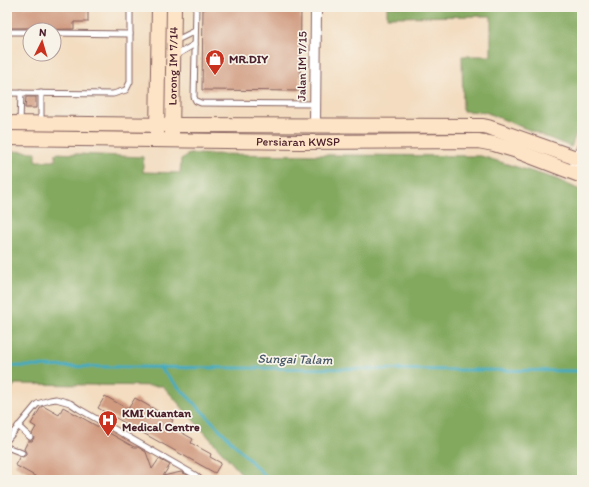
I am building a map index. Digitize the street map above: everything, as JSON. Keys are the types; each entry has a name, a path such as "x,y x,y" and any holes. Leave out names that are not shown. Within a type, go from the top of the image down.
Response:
{"street":[{"name":"Lorong IM 7/14","path":"157,139 159,7"},
{"name":"Lorong IM 7/14","path":"172,140 174,7"},
{"name":"Jalan IM 7/15","path":"315,126 316,7"},
{"name":"Persiaran KWSP","path":"14,123 488,127 581,156"},
{"path":"300,126 300,142"},
{"name":"Persiaran KWSP","path":"7,138 300,142 486,142 514,150 577,174"},
{"path":"577,174 581,156"}],"lane":[{"path":"7,93 113,94 126,90 130,82 130,7"},
{"path":"196,7 194,97 196,101 201,103 315,104"},
{"path":"173,42 195,31"},
{"path":"7,32 22,32"},
{"path":"62,33 130,34"},
{"path":"173,57 195,44"},
{"path":"14,123 20,93"},
{"path":"41,93 41,123"},
{"path":"7,440 37,404 50,400 62,401 106,424 195,475 201,480"},
{"path":"18,426 30,437"},
{"path":"7,447 22,453"}],"green space":[{"path":"387,7 582,7 582,119 571,147 485,112 463,111 462,56 491,56 491,16 387,17"},
{"path":"7,151 36,152 36,161 55,161 56,153 143,157 143,172 180,173 181,159 189,154 481,156 556,179 582,191 582,480 247,480 163,386 15,384 7,395"}],"building":[{"path":"7,7 88,7 88,22 74,22 74,29 62,29 62,22 22,22 22,28 7,28"},
{"path":"203,7 301,7 300,91 202,90"},
{"path":"26,97 36,97 36,108 25,108"},
{"path":"105,396 128,409 135,398 173,420 170,426 193,439 191,443 211,454 210,457 221,463 215,473 98,408"},
{"path":"43,406 59,415 63,407 134,447 138,447 146,452 152,469 159,459 170,465 163,476 181,472 188,475 189,480 42,480 15,465 20,456 23,457 26,455 24,449 28,441 32,441 34,438 32,434 36,427 31,424"}],"waterway":[{"name":"Sungai Talam","path":"7,366 582,371"},
{"path":"160,368 269,480"}],"place":[{"name":"MR.DIY","path":"215,76"},
{"name":"KMI Kuantan Medical Centre","path":"108,437"}]}
